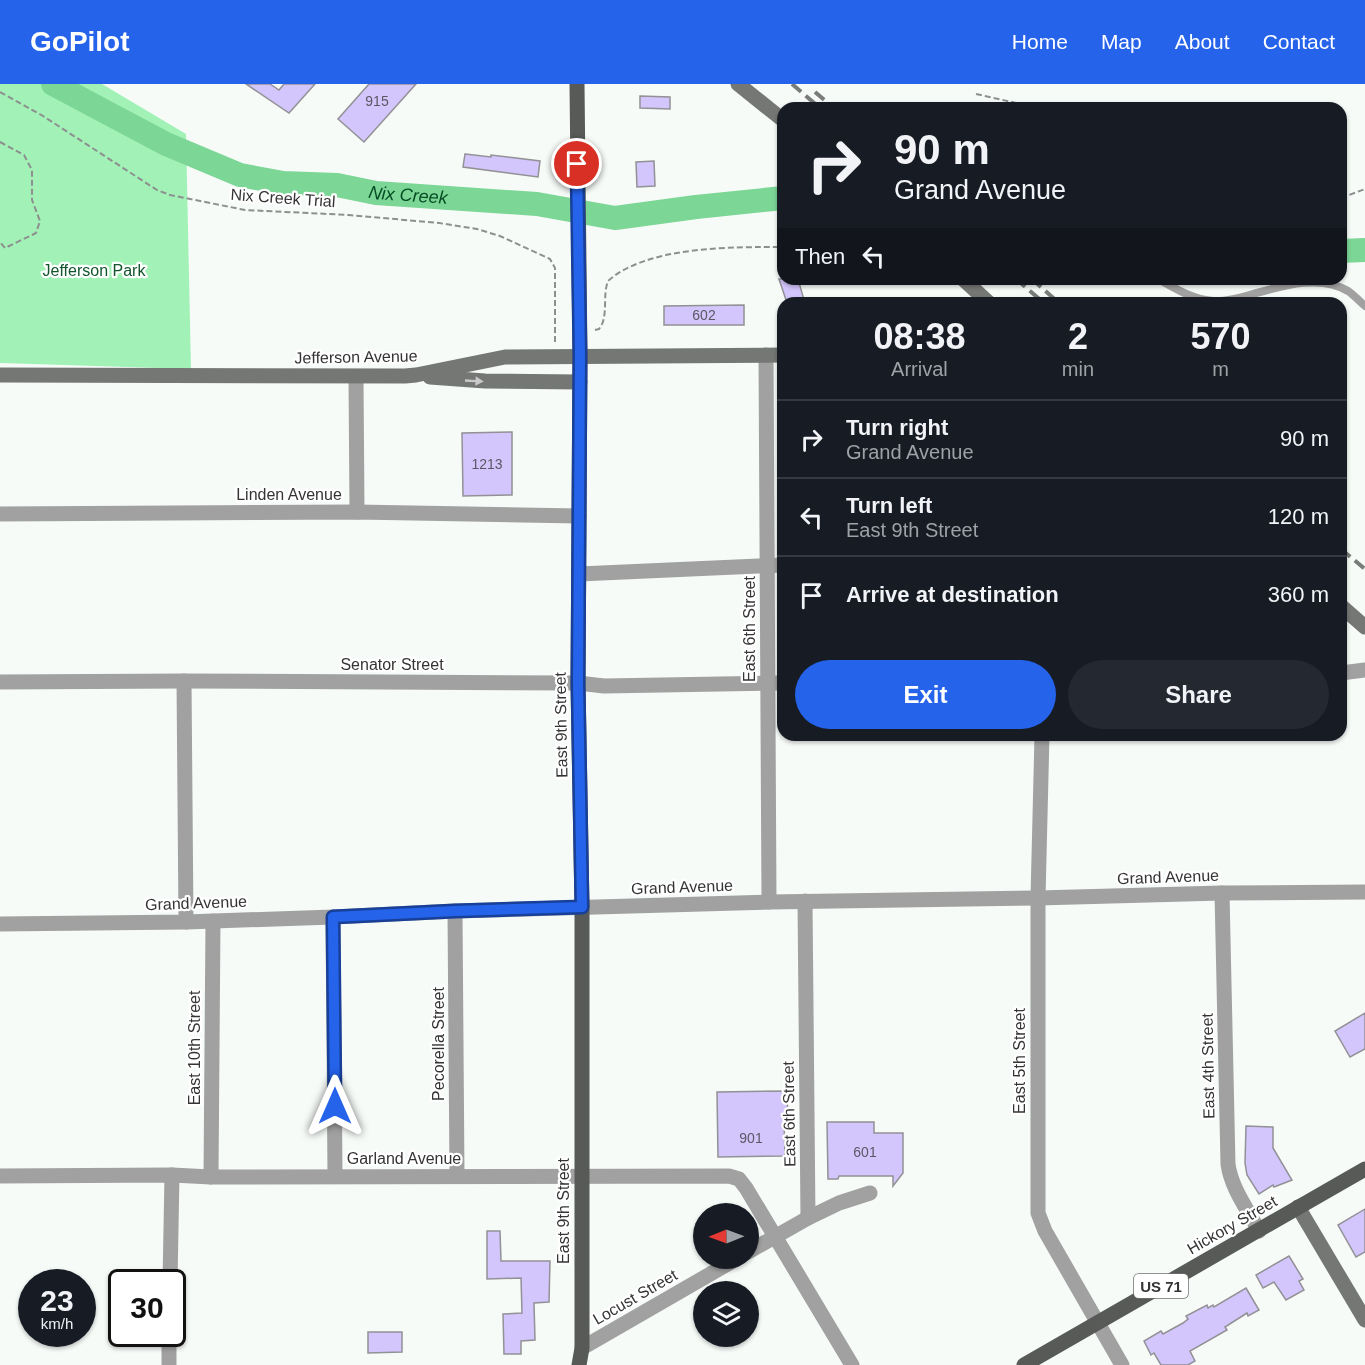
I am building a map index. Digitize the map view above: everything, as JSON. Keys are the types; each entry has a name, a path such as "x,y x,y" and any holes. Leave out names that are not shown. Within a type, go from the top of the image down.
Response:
{"main road":[{"name":"East 9th Street","path":"577,84 580,356 578,683 582,907 582,1348 579,1365"},
{"path":"738,84 777,115"},
{"path":"970,285 982,297"},
{"name":"Jefferson Avenue","path":"0,375 356,377 416,375 505,357 777,355"},
{"path":"416,375 467,381 580,382"},
{"path":"1347,611 1365,627"},
{"name":"Hickory Street","path":"1024,1365 1365,1169"},
{"path":"1298,1207 1365,1320"},
{"path":"582,1348 587,1365"}],"street":[{"name":"East 6th Street","path":"766,355 767,566 775,683 769,902"},
{"path":"356,377 357,512"},
{"name":"Linden Avenue","path":"0,514 357,512 579,516"},
{"path":"579,574 777,565"},
{"path":"1347,672 1365,670"},
{"path":"183,681 186,922"},
{"name":"Senator Street","path":"0,682 578,683 604,686 775,683"},
{"name":"East 5th Street","path":"1042,741 1038,898 1038,1213 1045,1231 1122,1365"},
{"name":"Grand Avenue","path":"0,924 186,922 455,911 805,901 1365,892"},
{"name":"East 4th Street","path":"1222,893 1228,1164 1232,1182 1259,1231"},
{"name":"East 6th Street","path":"805,901 808,1218"},
{"name":"Pecorella Street","path":"455,911 457,1176"},
{"path":"333,917 335,1176"},
{"name":"East 10th Street","path":"211,1177 213,921"},
{"path":"170,1269 172,1175"},
{"name":"Garland Avenue","path":"0,1176 729,1176 739,1179 775,1237"},
{"path":"759,1246 839,1203 870,1193"},
{"path":"775,1237 852,1365"},
{"name":"Locust Street","path":"582,1348 719,1269"},
{"path":"169,1347 169,1365"}],"lane":[{"path":"1170,285 1195,297"},
{"path":"1243,297 1297,285"},
{"path":"1333,285 1348,291 1365,306"}],"path":[{"name":"Nix Creek Trial","path":"0,92 44,116 157,190 170,195 245,210 349,215 439,223 477,229 500,236 553,262 555,268 555,331"},
{"path":"976,94 1012,102"},
{"path":"0,142 24,155 32,170 32,200 40,221 36,233 5,248 0,242"},
{"path":"1347,196 1365,189"},
{"path":"595,330 602,326 604,294 608,281 638,264 659,256 682,252 777,247"}],"green space":[{"name":"Jefferson Park","path":"0,84 102,84 186,134 191,369 0,363"}],"building":[{"path":"246,84 270,84 279,90 284,84 315,84 289,113"},
{"path":"369,84 416,84 364,142 338,119"},
{"path":"640,96 670,97 670,109 640,108"},
{"path":"465,154 540,161 538,177 463,167"},
{"path":"654,161 655,186 637,187 636,162"},
{"path":"781,285 800,285 803,297 785,297"},
{"path":"744,305 744,325 664,325 664,306"},
{"path":"512,432 512,495 463,496 462,433"},
{"path":"1365,1013 1365,1049 1350,1057 1335,1031"},
{"path":"787,1091 788,1120 784,1120 785,1156 718,1157 717,1092"},
{"path":"827,1122 874,1122 874,1133 903,1133 903,1173 893,1186 893,1176 839,1176 838,1179 828,1179"},
{"path":"1246,1126 1273,1127 1273,1148 1292,1180 1274,1187 1273,1185 1259,1194 1247,1175"},
{"path":"1365,1209 1365,1252 1356,1257 1338,1225"},
{"path":"487,1231 500,1231 501,1261 550,1261 549,1302 534,1303 535,1340 521,1341 521,1354 504,1354 503,1314 522,1313 521,1278 487,1279"},
{"path":"1289,1256 1303,1279 1299,1281 1304,1290 1286,1300 1274,1282 1263,1288 1256,1275"},
{"path":"1246,1288 1259,1310 1248,1316 1247,1313 1225,1327 1227,1330 1190,1351 1195,1361 1188,1365 1161,1365 1154,1353 1151,1355 1144,1341 1161,1331 1163,1334 1183,1323 1188,1319 1186,1316 1207,1305 1208,1308 1213,1305 1214,1307"},
{"path":"368,1332 402,1332 402,1352 368,1353"}],"waterway":[{"name":"Nix Creek","path":"53,84 166,144 240,175 283,183 337,185 376,193 537,204 615,218 777,199"},
{"name":"Nix Creek","path":"1347,251 1365,250"}],"railway":[{"path":"792,84 813,102"},
{"path":"815,92 827,102"},
{"path":"1023,285 1037,297"},
{"path":"1039,285 1052,297"},
{"path":"1347,554 1365,569"}],"route":[{"path":"335,1106 333,917 582,907 578,683 580,356 577,164"}]}
